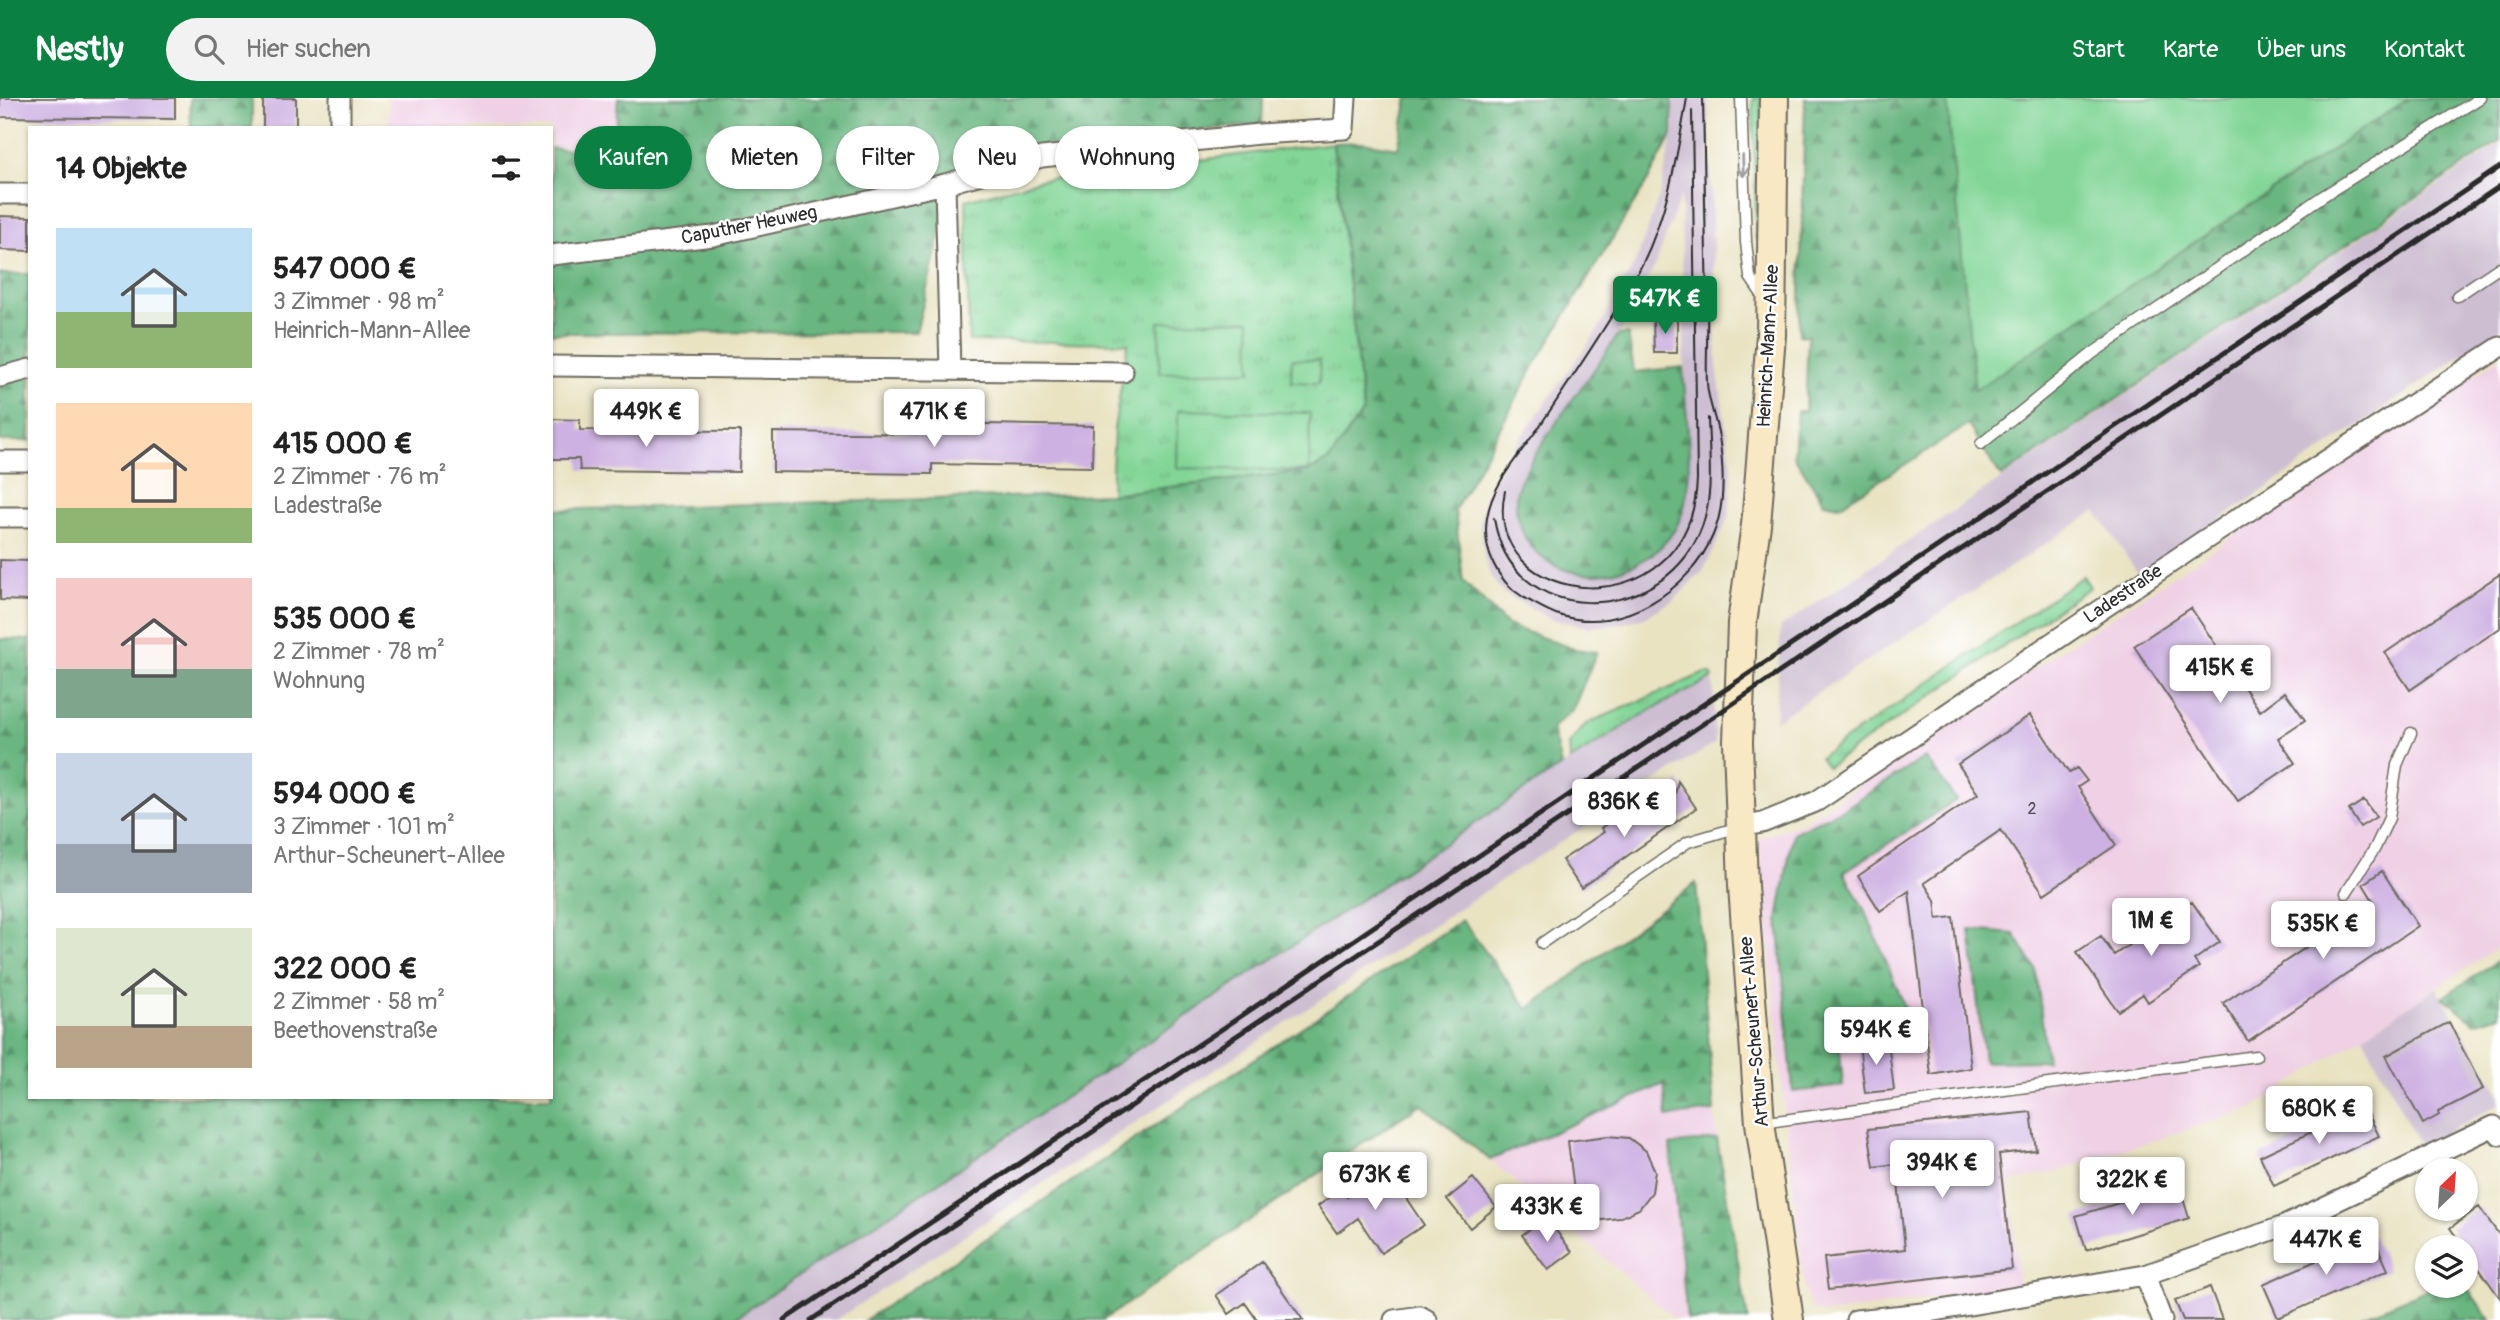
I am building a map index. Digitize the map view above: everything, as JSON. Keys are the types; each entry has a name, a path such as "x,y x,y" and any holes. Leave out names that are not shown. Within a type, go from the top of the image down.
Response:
{"main road":[{"name":"Heinrich-Mann-Allee","path":"1738,742 1746,593 1756,525 1772,309 1774,98"},
{"name":"Arthur-Scheunert-Allee","path":"1738,742 1740,827 1760,1123 1789,1320"}],"street":[{"path":"340,98 340,126"},
{"name":"Caputher Heuweg","path":"553,255 713,236 945,184 1042,157 1093,150 1344,129 1346,98"},
{"path":"945,184 950,370"},
{"path":"0,194 28,194"},
{"name":"Ladestraße","path":"1740,827 1762,823 1816,801 2210,536 2500,347"},
{"path":"553,366 1123,372"},
{"path":"0,377 28,370"},
{"path":"0,461 28,461"},
{"path":"0,517 28,517"},
{"path":"1856,1320 1923,1317 2145,1275 2284,1226 2494,1126 2500,1135"},
{"path":"2145,1275 2162,1320"},
{"path":"1394,1320 1423,1318"}],"lane":[{"path":"1741,98 1750,277 1772,309"},
{"path":"1981,444 2093,353 2322,195 2480,98"},
{"path":"2457,296 2500,267"},
{"path":"2346,893 2375,848 2389,818 2397,765 2411,733"},
{"path":"1542,943 1688,842 1740,827"},
{"path":"1760,1123 2256,1056"}],"shaded area":[{"path":"389,98 673,98 672,126 574,126 574,148 553,146 553,126 388,126"},
{"path":"1672,98 1708,98 1717,367 1732,468 1729,517 1703,571 1674,600 1645,617 1616,625 1589,627 1551,619 1503,593 1491,577 1484,557 1480,523 1485,498 1504,461 1596,333 1637,259 1661,191 1672,135","holes":["1681,194 1687,496 1543,559 1522,530 1516,493 1535,455 1618,335 1655,266"]},
{"path":"2500,144 2500,329 2139,575 2096,511 1775,721 1781,627"},
{"path":"2500,358 2500,946 2253,1108 2053,1173 2010,1182 2019,1285 1828,1314 1812,1309 1805,1291 1783,1096 1759,838 1803,823"},
{"path":"1713,678 1715,743 1508,876 836,1320 732,1320 1578,755 1654,708"},
{"path":"2437,988 2500,1095 2500,1104 2420,1147 2363,1036"},
{"path":"1664,1084 1667,1117 1714,1111 1717,1139 1670,1146 1687,1320 1676,1320 1490,1160"}],"green space":[{"path":"190,98 252,98 252,126 191,126"},
{"path":"618,98 1263,98 1262,124 1199,130 1199,126 1055,126 1055,148 1041,151 1041,126 953,126 953,184 916,332 553,333 553,148 574,150 574,189 692,189 692,126 616,126"},
{"path":"1408,98 1672,98 1672,135 1650,177 1533,368 1455,510 1463,581 1507,625 1574,649 1597,652 1573,709 1552,728 1561,766 732,1320 0,1320 0,639 28,640 28,1099 553,1099 553,510 1111,494 1309,471 1330,459 1363,411 1333,143 1363,142 1398,148"},
{"path":"1753,98 1761,98 1763,239 1756,239"},
{"path":"1805,98 1947,98 1976,389 2409,98 2500,98 2500,141 2001,477 1968,425 1839,506 1824,503 1794,456 1797,411 1805,411 1808,336 1799,335"},
{"path":"1947,98 2409,98 1975,390"},
{"path":"1333,143 1363,411 1330,459 1309,471 1111,494 1114,429 1128,343 969,341 966,200 1007,189 1041,189 1041,180 1055,178 1055,189 1199,189 1199,160"},
{"path":"0,274 28,274 28,441 0,441"},
{"path":"1250,320 1251,371 1160,373 1159,322"},
{"path":"1628,334 1634,372 1683,367 1689,450 1687,494 1675,529 1656,551 1632,566 1605,573 1578,573 1554,565 1534,549 1520,526 1516,495 1530,464 1561,416 1618,335"},
{"path":"1292,359 1320,360 1319,383 1291,382"},
{"path":"1178,410 1310,413 1309,471 1177,468"},
{"path":"2083,576 2090,587 1827,767 1820,757"},
{"path":"1705,673 1711,673 1713,678 1654,708 1570,760 1569,744 1586,724"},
{"path":"1925,757 1956,800 1844,872 1868,917 1909,1017 1839,1039 1843,1086 1793,1092 1778,919 1793,833 1845,808"},
{"path":"1696,883 1714,1111 1667,1117 1664,1084 1490,1160 1421,1104 1103,1320 865,1320 1462,920 1528,1009"},
{"path":"1970,930 2014,934 2036,970 2047,1061 1984,1062"},
{"path":"2500,959 2500,1015 2475,1023 2443,997"},
{"path":"1717,1139 1748,1320 1687,1320 1670,1145"},
{"path":"2415,1295 2415,1298 2474,1298 2490,1320 2356,1320"}],"building":[{"path":"0,98 175,98 175,119 0,117"},
{"path":"263,98 296,98 296,126 263,126"},
{"path":"0,216 28,217 28,251 0,250"},
{"path":"1653,319 1677,319 1677,353 1654,353"},
{"path":"553,419 580,420 580,430 740,431 739,472 580,470 579,459 553,459"},
{"path":"933,423 1093,426 1092,467 932,464 932,474 773,472 773,432 932,434"},
{"path":"0,560 28,561 28,601 0,600"},
{"path":"2500,574 2500,628 2410,690 2385,653"},
{"path":"2191,608 2260,711 2285,692 2305,720 2278,738 2295,763 2238,801 2134,646"},
{"path":"2030,715 2069,773 2077,768 2087,781 2078,787 2116,845 2044,894 2001,830 1924,883 1935,900 1937,919 1953,917 1971,1068 1931,1075 1909,891 1880,911 1858,876 1978,794 1958,764"},
{"path":"1678,781 1696,808 1581,888 1562,860 1604,832 1601,828 1622,813 1626,819 1656,803 1669,822"},
{"path":"2364,800 2376,817 2360,827 2349,810"},
{"path":"2382,871 2418,926 2248,1041 2223,1003 2374,902 2363,884"},
{"path":"2192,902 2220,942 2194,960 2199,967 2148,1002 2143,994 2118,1011 2077,952 2101,936 2114,955"},
{"path":"2449,1022 2483,1089 2438,1112 2439,1115 2423,1124 2386,1056"},
{"path":"1888,1042 1894,1090 1865,1093 1859,1045"},
{"path":"2365,1107 2379,1136 2274,1186 2260,1156"},
{"path":"2031,1112 2036,1150 1999,1154 2012,1269 1828,1290 1824,1258 1905,1249 1896,1164 1874,1167 1868,1129"},
{"path":"1608,1136 1629,1138 1646,1151 1655,1171 1652,1192 1639,1209 1619,1218 1578,1223 1568,1141"},
{"path":"1387,1170 1424,1225 1381,1253 1358,1218 1337,1233 1318,1206 1342,1189 1347,1197"},
{"path":"1473,1178 1496,1207 1470,1228 1447,1199"},
{"path":"2179,1185 2189,1218 2086,1250 2076,1216"},
{"path":"2478,1208 2500,1236 2500,1298 2478,1267 2478,1235 2455,1235 2450,1228 2458,1222 2478,1222"},
{"path":"1546,1217 1572,1252 1548,1270 1522,1235"},
{"path":"2373,1236 2388,1270 2278,1318 2263,1284"},
{"path":"1262,1262 1303,1320 1257,1320 1245,1303 1229,1314 1216,1295"},
{"path":"2210,1287 2222,1320 2183,1320 2175,1301"}],"tram line":[{"path":"1687,98 1669,189 1646,256 1589,353 1501,481 1490,505 1486,530 1493,564 1506,582 1523,597 1562,616 1585,620 1608,619 1630,613 1671,590 1702,555 1713,535 1720,512 1722,462 1707,383 1703,98"},
{"path":"1505,491 1506,531 1523,561 1553,580 1589,587 1627,582 1661,562 1686,528 1697,479 1692,111"},
{"path":"1494,518 1506,554 1527,580 1555,596 1587,602 1620,599 1652,586 1679,564 1699,534 1704,520 1710,477 1708,418"}],"railway":[{"path":"784,1320 1222,1029 2500,167"},
{"path":"811,1320 1630,773 2500,186"}]}
